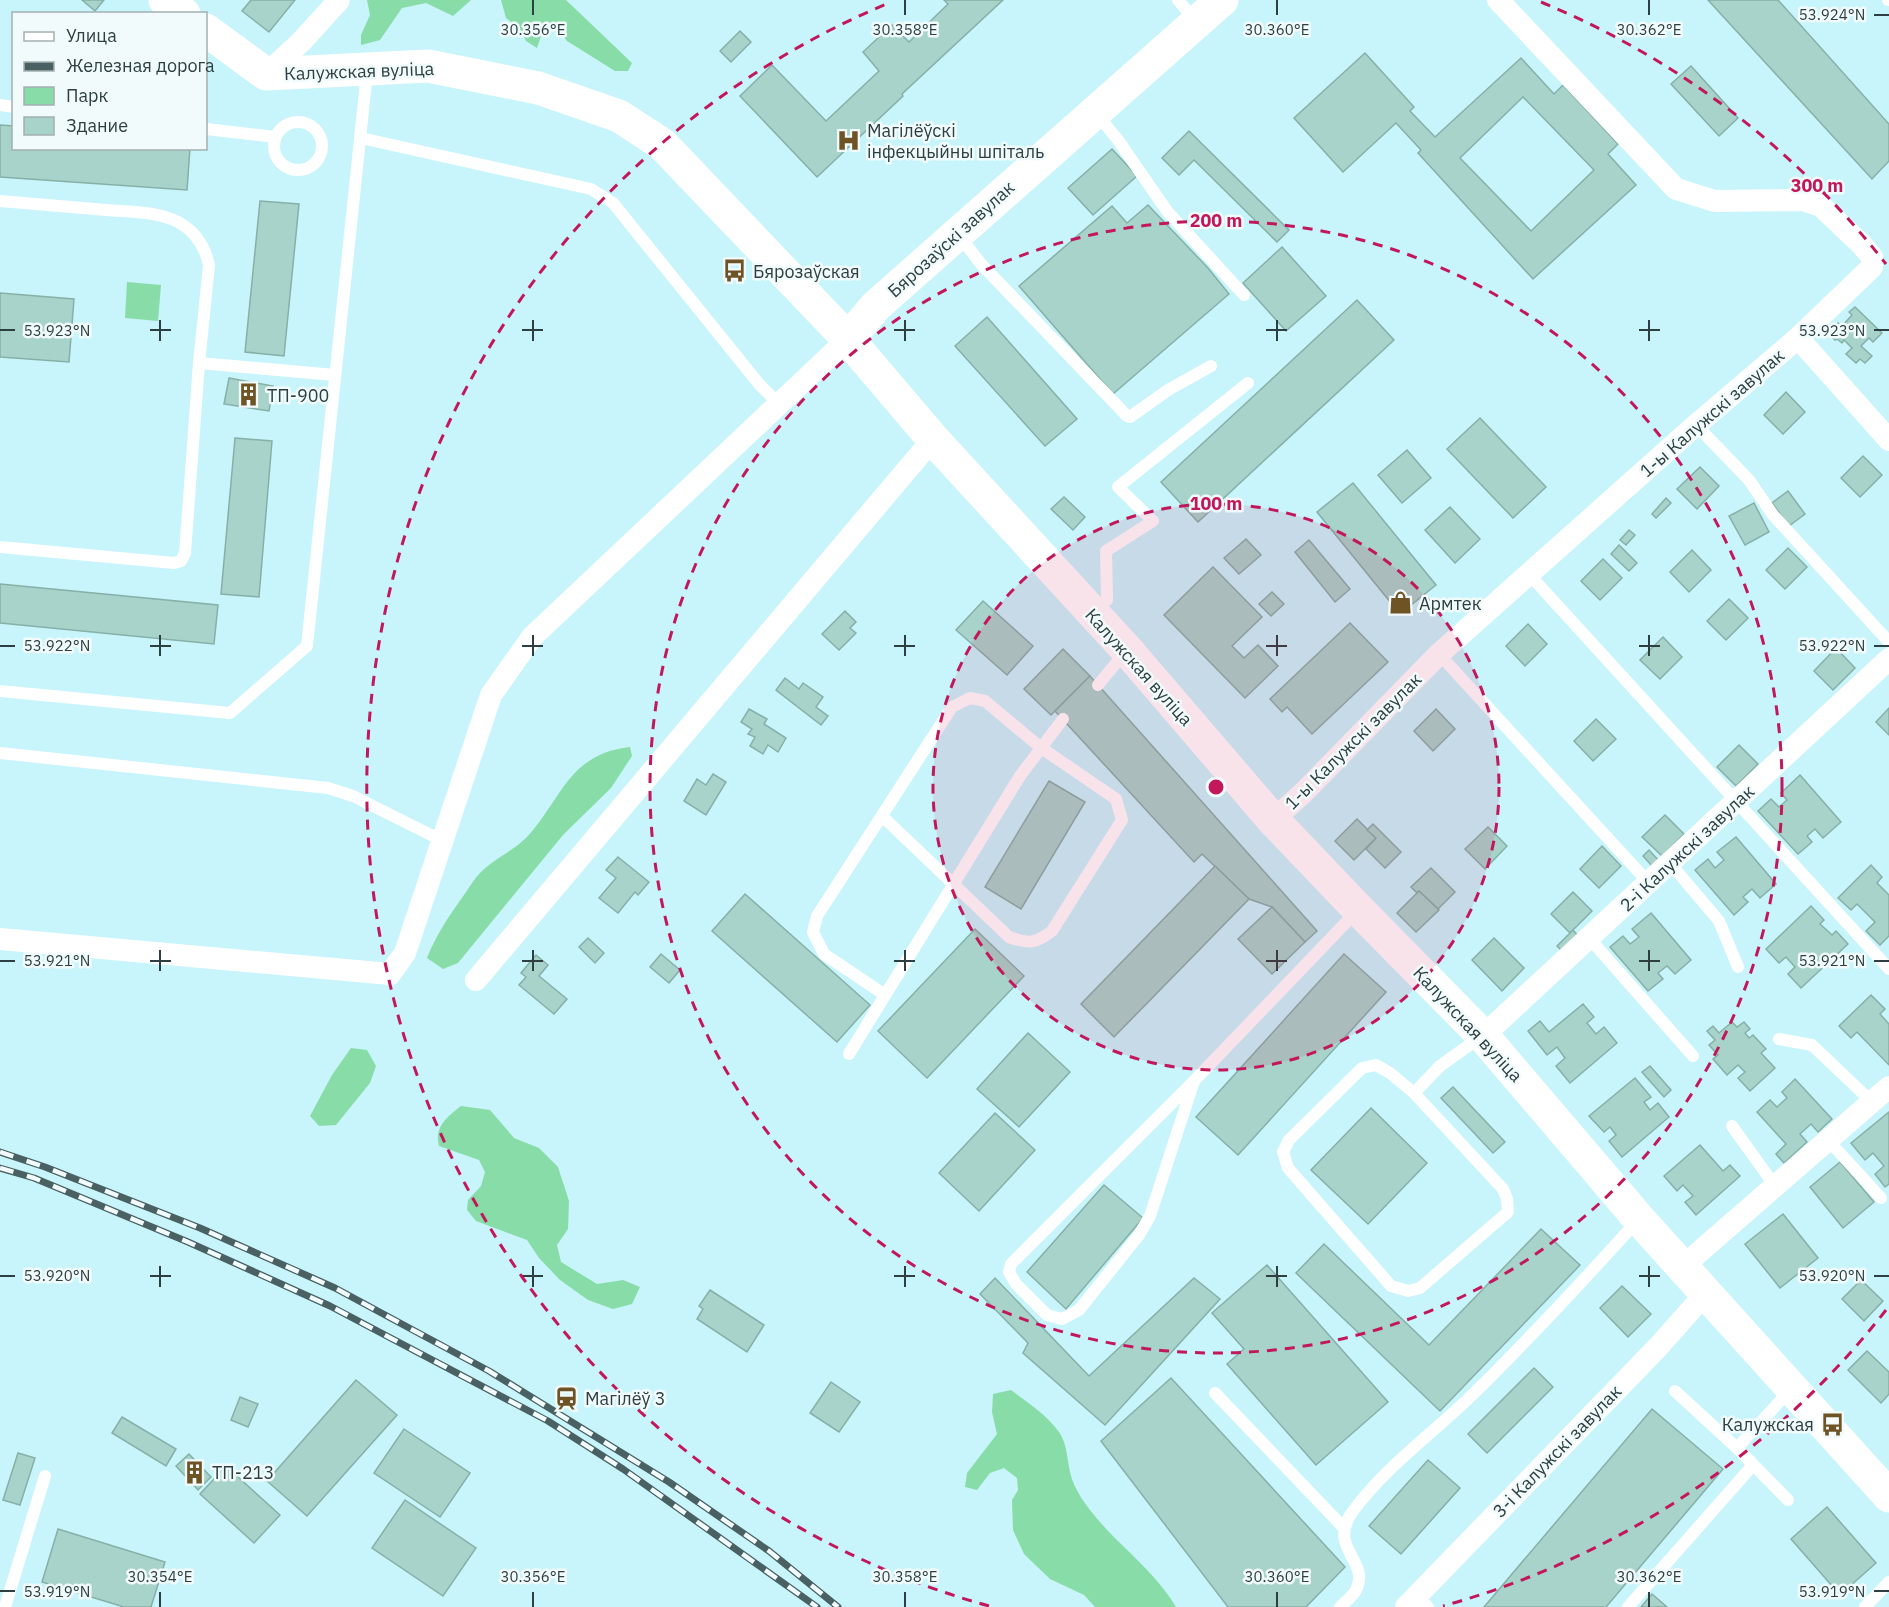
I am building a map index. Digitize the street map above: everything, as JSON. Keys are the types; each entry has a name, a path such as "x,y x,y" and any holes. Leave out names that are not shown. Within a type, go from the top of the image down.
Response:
{"street":[{"path":"165,0 181,12"},
{"path":"207,31 267,74 301,42 339,0"},
{"name":"Бярозаўскі завулак","path":"848,339 876,306 1095,111 1187,11 1222,0"},
{"name":"1-ы Калужскі завулак","path":"1273,820 1303,793 1439,654 1696,425 1798,338 1872,267 1872,257 1862,245 1821,206 1803,200 1714,201 1676,189 1498,0"},
{"name":"Калужская вуліца","path":"267,74 428,66 538,88 619,116 662,144 848,339 933,439 1126,650 1273,820 1483,1036 1639,1219 1889,1496"},
{"path":"1798,338 1889,440"},
{"path":"0,939 390,974 405,953 491,695 532,637 848,339"},
{"path":"476,980 933,439"},
{"name":"2-і Калужскі завулак","path":"1483,1036 1889,659"},
{"path":"1682,1267 1889,1087"},
{"name":"3-і Калужскі завулак","path":"1417,1603 1706,1293"}],"lane":[{"path":"0,691 230,713 307,646 368,68"},
{"path":"1095,111 1167,211 1244,295"},
{"path":"301,122 308,124 320,135 322,150 320,158 308,169 300,171 284,166 274,153 275,137 285,125 301,122"},
{"path":"207,129 275,137"},
{"path":"361,138 591,189 613,203 759,384 779,404"},
{"path":"0,201 145,214 176,221 187,228 206,251 209,266 199,363 185,553 181,561 174,563 0,547"},
{"path":"958,233 981,264 1127,416 1130,417 1168,390 1211,366"},
{"path":"199,363 335,375"},
{"path":"1107,600 1106,551 1153,521 1118,487 1248,383"},
{"path":"1696,425 1749,480 1773,515 1889,642"},
{"path":"1528,573 1889,969"},
{"path":"1098,685 1126,650"},
{"path":"1439,654 1649,883"},
{"path":"882,816 1009,937 1025,943 1041,939 1052,931 1122,820 1116,799 1040,747 986,701 970,698 952,707 817,916 813,932 824,954 885,995"},
{"path":"849,1054 1040,747 1062,719"},
{"path":"0,753 328,788 353,796 441,840"},
{"path":"1670,863 1719,921 1738,967"},
{"path":"1194,1081 1150,1216 1139,1235 1079,1310 1062,1319 1047,1315 1016,1284 1009,1272 1011,1264 1194,1081 1358,909"},
{"path":"1589,938 1693,1056"},
{"path":"1414,1093 1440,1066 1483,1036"},
{"path":"1779,1039 1812,1045 1872,1102"},
{"path":"1376,1065 1390,1073 1414,1093 1503,1189 1508,1212 1420,1288 1408,1291 1391,1286 1288,1168 1283,1152 1289,1140 1362,1068 1376,1065"},
{"path":"1732,1126 1775,1186"},
{"path":"1828,1140 1881,1198"},
{"path":"1343,1527 1354,1510 1386,1474 1526,1343 1639,1219"},
{"path":"1737,1448 1792,1388"},
{"path":"1675,1392 1737,1448 1788,1500"},
{"path":"1215,1393 1343,1527 1345,1543 1359,1572 1356,1590 1340,1607"},
{"path":"1628,1607 1753,1465"},
{"path":"5,1607 45,1476"},
{"path":"1865,1607 1889,1582"}],"green space":[{"path":"367,0 471,0 453,16 426,3 402,8 380,40 361,45 361,35 370,15"},
{"path":"501,0 566,0 632,63 628,71 615,71 567,41 555,25 543,30 537,48 526,41 520,29 506,18"},
{"path":"127,282 161,285 158,321 125,318"},
{"path":"630,747 632,756 611,788 563,835 458,963 443,969 427,958 443,926 476,878 485,868 527,837 568,780 593,759 609,751"},
{"path":"351,1048 367,1050 376,1066 370,1083 336,1125 319,1126 310,1116 332,1075"},
{"path":"461,1106 490,1110 514,1138 539,1148 558,1167 569,1201 568,1229 557,1245 561,1262 597,1284 623,1280 640,1287 632,1304 613,1309 588,1300 560,1280 539,1258 527,1240 476,1221 467,1210 468,1200 481,1186 485,1172 479,1160 439,1146 438,1139 443,1123"},
{"path":"1011,1390 1043,1414 1059,1432 1066,1448 1073,1481 1084,1502 1104,1527 1158,1582 1176,1607 1095,1607 1084,1595 1050,1579 1024,1554 1013,1530 1012,1500 1018,1490 1017,1478 1004,1468 990,1473 977,1490 965,1487 967,1473 997,1434 992,1412 993,1394"}],"building":[{"path":"82,0 104,0 95,11"},
{"path":"251,0 295,0 269,32 242,11"},
{"path":"944,0 1003,0 817,177 740,96 772,65 826,121 879,71 863,52 892,25 909,42 948,4"},
{"path":"1708,0 1778,0 1889,124 1889,161 1872,179"},
{"path":"740,31 751,42 731,62 720,51"},
{"path":"1365,53 1414,107 1410,111 1435,137 1521,58 1554,94 1563,85 1618,144 1608,154 1636,185 1533,279 1418,153 1421,150 1396,123 1343,172 1294,118","holes":["1523,97 1594,170 1531,231 1460,158"]},
{"path":"1691,66 1738,118 1719,136 1671,84"},
{"path":"0,125 12,126 12,150 190,150 187,190 0,177"},
{"path":"1189,131 1289,230 1277,242 1194,160 1179,175 1162,158"},
{"path":"1112,149 1137,176 1093,215 1068,188"},
{"path":"260,201 299,204 284,356 245,352"},
{"path":"1148,205 1208,268 1229,294 1113,394 1019,286 1112,206 1127,223"},
{"path":"1282,247 1326,296 1286,331 1243,283"},
{"path":"0,293 74,299 69,362 0,357"},
{"path":"1357,300 1394,340 1198,522 1161,482"},
{"path":"1855,307 1882,333 1873,342 1869,338 1861,346 1872,356 1865,363 1860,359 1856,363 1846,354 1852,348 1844,340 1842,343 1835,340 1828,333 1838,323 1842,326 1852,315 1849,312"},
{"path":"987,317 1077,419 1045,446 955,346"},
{"name":"ТП-900","path":"229,378 273,386 269,411 224,404"},
{"path":"1786,392 1805,412 1783,434 1764,415"},
{"path":"1480,418 1546,487 1513,518 1447,449"},
{"path":"235,438 272,441 259,597 221,594"},
{"path":"1407,450 1431,478 1402,503 1378,475"},
{"path":"1863,456 1882,475 1860,497 1841,478"},
{"path":"1700,467 1719,486 1697,509 1677,489"},
{"path":"1353,483 1436,585 1400,614 1317,512"},
{"path":"1788,491 1805,514 1789,526 1772,503"},
{"path":"1064,497 1085,517 1073,530 1051,509"},
{"path":"1666,498 1671,503 1656,518 1652,514"},
{"path":"1754,503 1769,532 1745,545 1729,516"},
{"path":"1450,507 1480,539 1455,563 1425,530"},
{"path":"1629,530 1635,535 1626,545 1620,540"},
{"path":"1246,539 1261,555 1239,574 1224,558"},
{"path":"1309,540 1350,589 1335,602 1295,552"},
{"path":"1619,545 1637,563 1629,571 1611,554"},
{"path":"1788,548 1807,567 1785,589 1766,570"},
{"path":"1692,550 1711,570 1689,592 1670,572"},
{"path":"1603,559 1622,578 1600,600 1581,581"},
{"path":"1213,567 1262,617 1232,646 1244,658 1258,645 1278,666 1245,698 1164,615"},
{"path":"0,584 218,605 214,644 0,623"},
{"path":"1272,592 1284,604 1271,616 1259,604"},
{"path":"1729,599 1748,618 1726,640 1707,621"},
{"path":"983,601 1033,646 1007,675 956,630"},
{"path":"845,611 856,622 850,628 856,633 839,650 822,634"},
{"path":"1350,623 1388,662 1312,734 1287,707 1282,712 1270,699"},
{"path":"1528,624 1547,644 1525,666 1506,646"},
{"path":"1663,637 1682,657 1660,679 1640,660"},
{"path":"1836,648 1855,668 1833,690 1814,671"},
{"path":"1063,649 1090,676 1051,715 1024,689"},
{"path":"1090,676 1317,931 1305,942 1272,907 1249,899 1202,854 1194,862 1055,711"},
{"path":"785,678 799,689 803,683 823,697 816,707 828,716 821,725 776,690"},
{"path":"1889,708 1889,735 1876,722"},
{"path":"749,709 767,719 764,724 786,738 778,752 768,745 763,754 750,746 755,737 748,734 752,729 741,722"},
{"path":"1436,709 1455,729 1433,751 1414,731"},
{"path":"1596,719 1616,739 1593,761 1574,741"},
{"path":"1739,745 1758,764 1736,786 1717,767"},
{"path":"713,774 726,782 706,815 684,801 697,779 706,785"},
{"path":"1800,775 1841,822 1823,838 1815,829 1807,836 1812,842 1798,854 1758,811 1771,799 1779,807 1787,800 1781,793"},
{"path":"1049,781 1085,802 1021,909 985,887"},
{"path":"1665,815 1684,834 1662,856 1642,837"},
{"path":"1357,819 1376,838 1354,860 1335,841"},
{"path":"1373,824 1401,852 1385,868 1366,849 1376,838 1367,830"},
{"path":"1488,827 1507,846 1485,869 1465,849"},
{"path":"1736,837 1776,884 1760,898 1752,889 1743,897 1748,902 1734,915 1695,870 1708,859 1715,868 1724,860 1717,852"},
{"path":"1602,846 1621,866 1599,888 1580,869"},
{"path":"1649,850 1659,861 1653,867 1643,856"},
{"path":"618,857 649,882 638,895 635,892 618,913 599,898 616,878 606,870"},
{"path":"1871,865 1882,877 1877,883 1889,895 1889,936 1880,945 1866,931 1875,922 1857,904 1851,910 1838,898"},
{"path":"1215,866 1249,899 1114,1037 1081,1004"},
{"path":"1431,868 1455,892 1438,909 1419,891 1417,893 1411,887"},
{"path":"1419,891 1439,910 1416,932 1397,913"},
{"path":"1573,892 1592,911 1570,933 1551,914"},
{"path":"745,894 870,1005 837,1042 712,931"},
{"path":"1811,906 1824,920 1820,924 1832,935 1836,931 1848,944 1801,988 1788,974 1795,967 1786,957 1779,963 1766,949"},
{"path":"1272,907 1305,942 1272,974 1238,939"},
{"path":"1651,913 1691,960 1675,974 1667,966 1658,973 1663,979 1648,991 1610,947 1623,936 1630,944 1639,937 1632,929"},
{"path":"975,929 1024,976 927,1078 878,1031"},
{"path":"1573,930 1578,936 1562,951 1557,946"},
{"path":"588,938 604,953 595,963 579,947"},
{"path":"1494,938 1524,968 1502,991 1472,960"},
{"path":"661,954 680,970 669,983 650,967"},
{"path":"1344,954 1386,992 1238,1155 1196,1117"},
{"path":"536,955 548,965 539,976 567,999 554,1014 519,985 526,977 521,973"},
{"path":"1871,995 1885,1009 1880,1014 1889,1024 1889,1065 1857,1032 1851,1038 1839,1026"},
{"path":"1583,1004 1594,1017 1587,1023 1596,1034 1604,1027 1617,1043 1570,1083 1556,1066 1565,1058 1557,1047 1547,1055 1528,1031 1540,1021 1549,1032"},
{"path":"1732,1022 1737,1027 1744,1022 1750,1029 1745,1033 1749,1038 1753,1035 1766,1049 1761,1053 1775,1068 1750,1091 1738,1078 1745,1072 1738,1065 1727,1075 1713,1059 1718,1055 1709,1045 1715,1040 1707,1031 1713,1026 1719,1033"},
{"path":"1028,1033 1070,1072 1019,1127 977,1089"},
{"path":"1650,1066 1671,1090 1664,1097 1642,1072"},
{"path":"1635,1078 1651,1097 1644,1102 1650,1110 1658,1103 1669,1117 1622,1157 1609,1141 1616,1135 1610,1127 1604,1132 1589,1116"},
{"path":"1795,1079 1832,1119 1818,1132 1811,1124 1800,1134 1807,1142 1784,1163 1776,1154 1786,1144 1757,1112 1770,1100 1777,1107 1787,1098 1782,1092"},
{"path":"1453,1087 1505,1142 1493,1153 1441,1098"},
{"path":"1371,1108 1427,1163 1368,1224 1311,1170"},
{"path":"1889,1112 1889,1184 1885,1187 1875,1174 1884,1166 1873,1153 1865,1160 1851,1143"},
{"path":"995,1113 1035,1150 979,1211 939,1173"},
{"path":"1700,1145 1723,1171 1730,1165 1740,1176 1696,1215 1685,1202 1693,1196 1683,1185 1677,1191 1664,1176"},
{"path":"1840,1162 1874,1202 1843,1228 1810,1187"},
{"path":"1104,1185 1143,1218 1066,1309 1027,1272"},
{"path":"1783,1214 1818,1258 1780,1288 1745,1244"},
{"path":"1541,1229 1580,1265 1440,1411 1296,1273 1324,1244 1429,1345"},
{"path":"1267,1265 1388,1402 1316,1465 1227,1364 1244,1349 1212,1313"},
{"path":"995,1278 1089,1376 1194,1278 1220,1299 1105,1425 1023,1353 1028,1343 980,1294"},
{"path":"1861,1280 1883,1301 1864,1321 1842,1299"},
{"path":"1622,1286 1651,1314 1628,1337 1600,1308"},
{"path":"710,1290 764,1325 747,1352 697,1319 703,1309 699,1306"},
{"path":"1867,1351 1889,1372 1889,1394 1881,1403 1848,1370"},
{"path":"1534,1368 1553,1387 1487,1453 1468,1434"},
{"path":"1171,1378 1345,1567 1306,1607 1228,1607 1101,1441"},
{"path":"356,1380 397,1415 307,1516 267,1481"},
{"path":"831,1382 860,1402 839,1432 810,1413"},
{"path":"240,1397 258,1404 248,1427 231,1420"},
{"path":"1652,1409 1723,1469 1606,1607 1484,1607"},
{"path":"122,1417 176,1449 166,1466 112,1433"},
{"path":"404,1429 470,1473 440,1517 374,1473"},
{"path":"18,1453 35,1458 20,1505 3,1500"},
{"name":"ТП-213","path":"189,1454 211,1477 198,1490 176,1466"},
{"path":"1428,1460 1460,1488 1401,1554 1369,1526"},
{"path":"226,1466 280,1515 254,1543 200,1494"},
{"path":"405,1500 476,1548 443,1596 372,1548"},
{"path":"1827,1507 1876,1563 1840,1595 1791,1539"},
{"path":"58,1529 165,1562 151,1607 124,1607 42,1582"},
{"path":"1652,1594 1667,1607 1641,1607"}],"railway":[{"path":"0,1152 45,1167 200,1228 335,1288 489,1371 669,1482 769,1551 838,1607"},
{"path":"0,1168 34,1178 188,1242 330,1306 548,1421 623,1469 817,1607"}],"place":[{"name":"Магілёўскі інфекцыйны шпіталь","path":"849,140"},
{"name":"Бярозаўская","path":"735,271"},
{"name":"ТП-900","path":"249,395"},
{"name":"Армтек","path":"1401,603"},
{"name":"Магілёў 3","path":"567,1398"},
{"name":"Калужская","path":"1832,1424"},
{"name":"ТП-213","path":"194,1472"}]}
